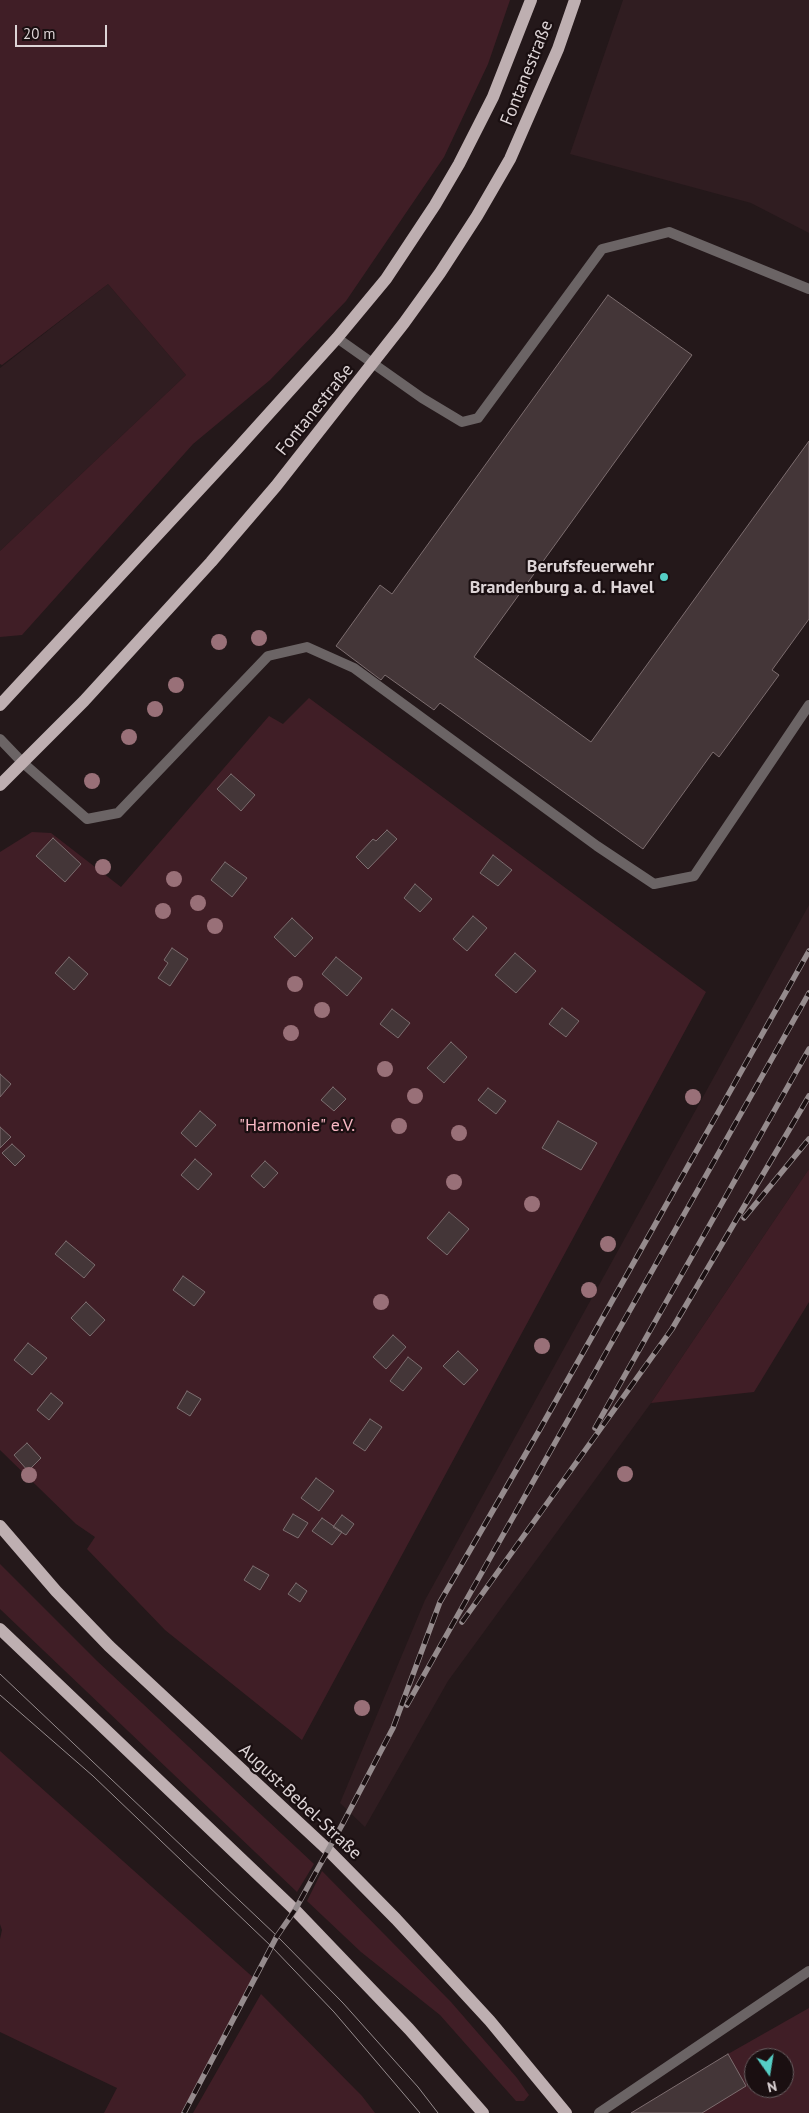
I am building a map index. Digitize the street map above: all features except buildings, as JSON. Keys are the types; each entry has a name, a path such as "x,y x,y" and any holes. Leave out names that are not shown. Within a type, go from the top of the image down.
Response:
{"main road":[{"name":"Fontanestraße","path":"0,705 337,338 397,264 459,164 493,97 531,0"},
{"name":"Fontanestraße","path":"0,785 84,701 211,562 276,486 374,364 440,273 477,216 510,159 558,49 574,0"},
{"name":"August-Bebel-Straße","path":"0,1526 56,1591 109,1646 328,1850 396,1919 490,2021 566,2113"},
{"path":"0,1629 295,1910 409,2029 483,2113"}],"street":[{"path":"337,338 422,398 462,422 478,418 602,249 669,232 809,289"},
{"path":"0,739 22,762 87,819 118,813 268,656 306,647 354,668 597,846 654,884 694,876 809,705"},
{"path":"599,2113 809,1972"}],"shaded area":[{"path":"623,0 809,0 809,233 751,203 570,154"},
{"path":"108,284 186,375 0,551 0,368"},
{"path":"809,905 809,1169 651,1403 448,1681 365,1827 340,1803 425,1600"}],"green space":[{"path":"0,0 510,0 488,64 444,157 346,301 270,380 193,444 22,635 0,637 0,551 186,375 108,284 2,365 0,364"},
{"name":"\"Harmonie\" e.V.","path":"309,698 706,992 302,1740 165,1630 87,1549 95,1537 76,1524 0,1450 0,852 32,832 51,833 121,887 269,716 283,724"},
{"path":"809,1169 809,1302 754,1392 651,1403"},
{"path":"0,1564 96,1660 314,1864 297,1892 0,1609"},
{"path":"0,1751 256,1980 184,2113 104,2113 117,2088 0,2032 0,1939 2,1930 0,1924"},
{"path":"322,1871 451,2002 517,2078 529,2095 524,2101 516,2101 440,2015 361,1952 307,1901"},
{"path":"261,1994 362,2096 375,2113 193,2113"},
{"path":"809,2008 809,2113 631,2113 728,2054"}],"tram line":[{"path":"0,1674 277,1936 343,2003 418,2087 438,2113"},
{"path":"0,1695 93,1776 272,1947 334,2012 420,2113"}],"railway":[{"path":"184,2113 277,1936 295,1910 393,1728 440,1602 540,1429 809,951"},
{"path":"407,1705 809,993"},
{"path":"595,1428 809,1049"},
{"path":"462,1622 672,1329 809,1096"},
{"path":"744,1218 809,1139"}],"place":[{"name":"Berufsfeuerwehr Brandenburg a. d. Havel","path":"664,577"}]}
